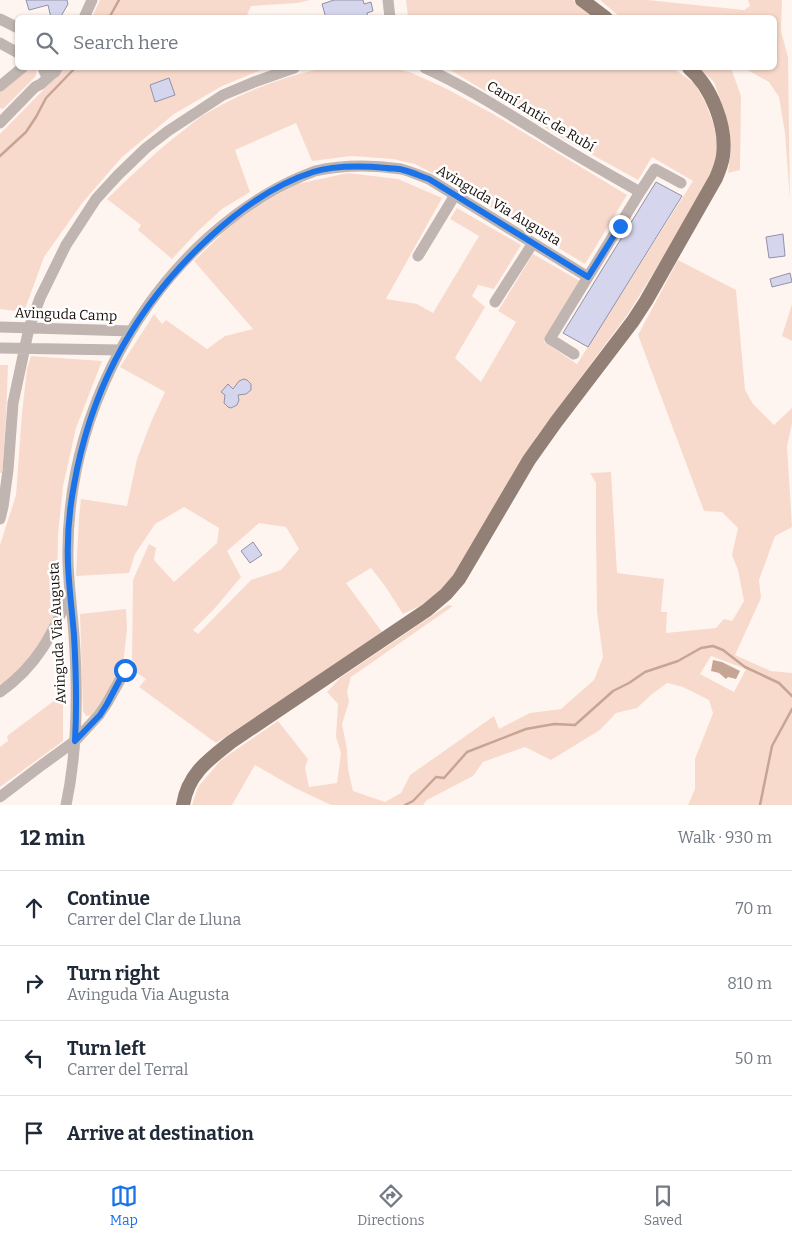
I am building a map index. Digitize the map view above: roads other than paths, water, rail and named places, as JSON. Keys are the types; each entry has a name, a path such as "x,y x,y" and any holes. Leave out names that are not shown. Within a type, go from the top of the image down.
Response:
{"main road":[{"path":"582,0 602,15"},
{"path":"592,0 609,15"},
{"path":"183,805 186,791 192,779 213,756 427,610 459,580 529,460 646,301 716,178 723,159 722,129 709,92 700,78 691,70"}],"street":[{"path":"85,15 92,0"},
{"path":"388,0 390,15"},
{"path":"0,19 15,26"},
{"path":"0,43 15,51"},
{"path":"0,86 20,70"},
{"path":"0,123 35,87 41,84 47,70"},
{"path":"0,518 4,498 13,403 29,328 48,281 66,245 96,199 146,148 223,94 288,70"},
{"name":"Camí Antic de Rubí","path":"430,70 491,102 640,192"},
{"name":"Avinguda Via Augusta","path":"66,805 75,741 76,685 68,563 69,528 77,470 85,436 98,398 120,350 130,331 176,271 226,222 253,202 281,185 314,172 343,167 371,167 402,169 429,179 588,277"},
{"path":"574,354 550,339 640,192 655,169 681,184"},
{"path":"418,256 455,195"},
{"path":"495,302 533,243"},
{"name":"Avinguda Camp","path":"0,327 130,331"},
{"path":"0,348 120,350"},
{"path":"0,692 28,669 58,621 70,592"},
{"path":"0,797 75,741 100,715 125,670"}],"waterway":[{"path":"111,15 119,0"},
{"path":"0,156 26,132 46,98 73,70"},
{"path":"405,805 413,801 436,777 444,778 467,752 526,729 554,724 575,725 613,691 645,672 678,661 701,648 713,646 723,650 745,667 779,683 792,696"},
{"path":"760,805 772,746 792,709"}]}
